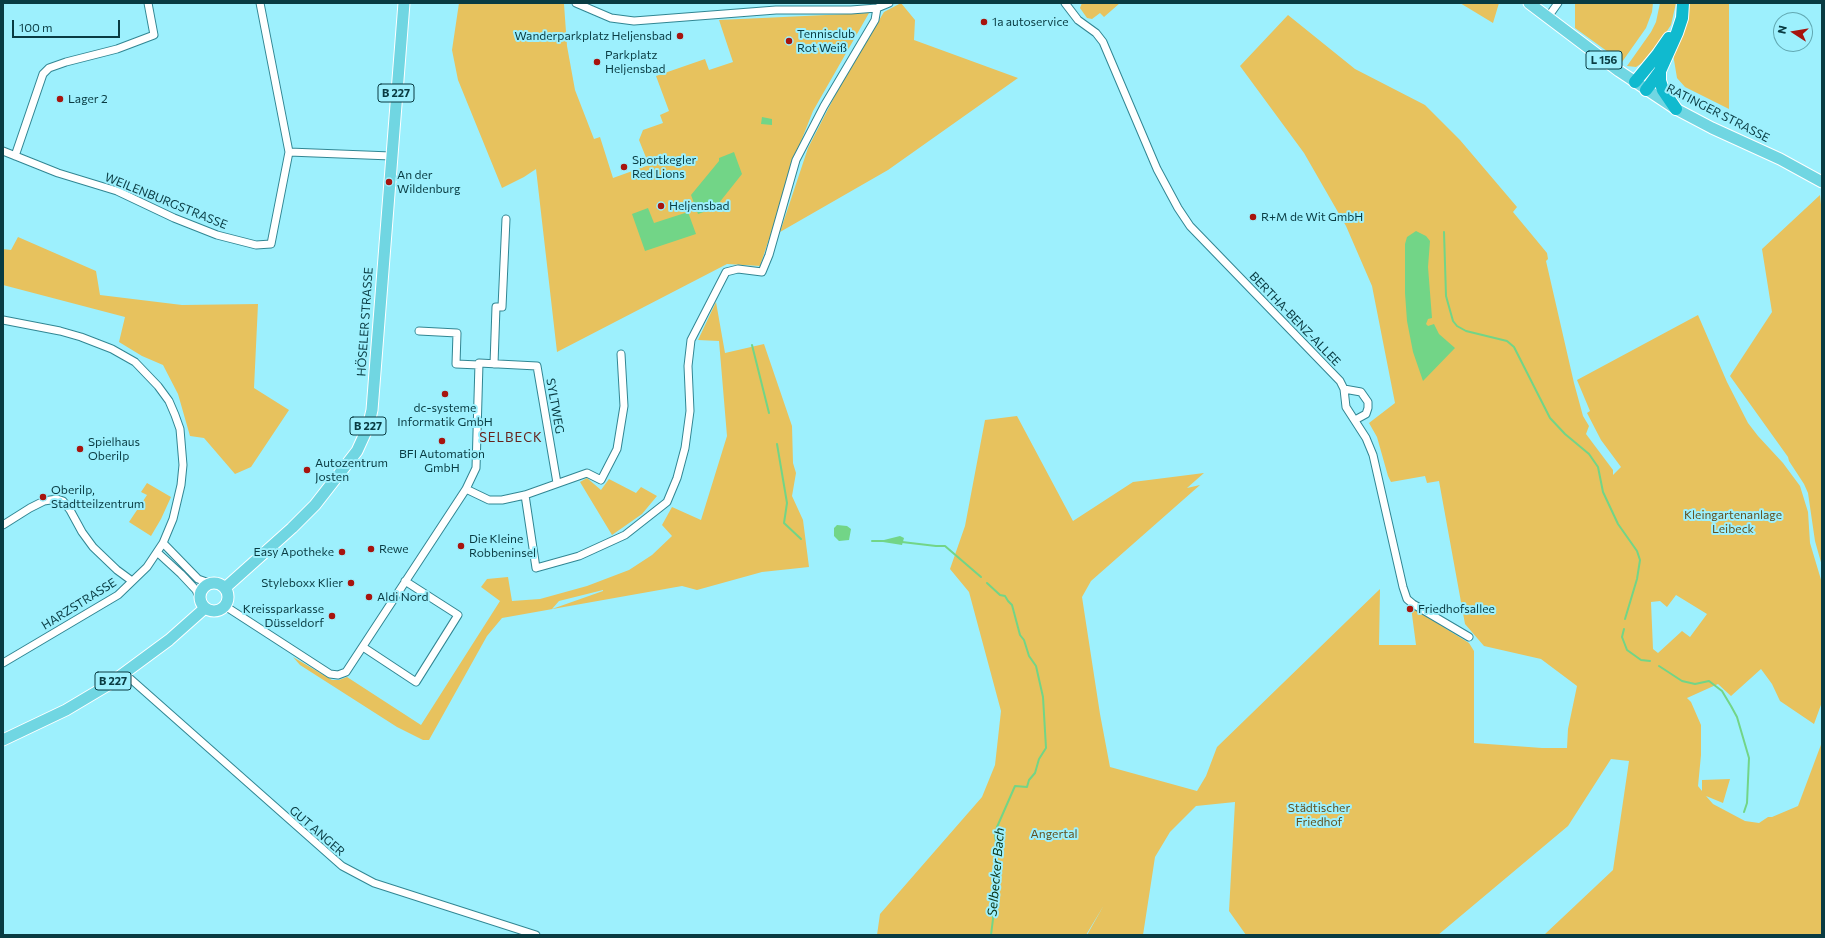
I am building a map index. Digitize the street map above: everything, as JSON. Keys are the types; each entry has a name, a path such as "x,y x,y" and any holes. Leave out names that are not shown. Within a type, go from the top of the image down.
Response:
{"highway":[{"path":"1635,82 1667,42 1678,17 1679,3"},
{"path":"1646,90 1660,71 1677,33 1682,18 1683,3"},
{"path":"1660,71 1660,81 1663,90 1676,109"}],"main road":[{"name":"HÖSELER STRASSE","path":"226,588 292,528 319,500 357,451 368,427 372,410 404,3"},
{"name":"RATINGER STRASSE","path":"1529,3 1646,90 1710,132 1780,159 1822,182"},
{"path":"217,582 226,588 228,597 225,606 215,611 203,603 201,591 209,583 217,582"},
{"name":"B 227","path":"3,740 66,710 125,674 170,640 203,603"}],"street":[{"path":"15,156 43,74 49,68 60,64 117,49 154,35 148,3"},
{"name":"WEILENBURGSTRASSE","path":"3,151 58,173 117,192 174,218 217,235 256,245 271,244 289,152 260,3"},
{"path":"576,3 611,18 634,21 776,10 851,10 877,8 889,3"},
{"name":"BERTHA-BENZ-ALLEE","path":"1065,3 1078,20 1096,33 1103,42 1157,169 1178,208 1190,226 1340,381 1344,389 1346,407 1366,438 1376,464 1405,595 1413,604 1469,637"},
{"path":"1548,17 1558,3"},
{"path":"525,495 536,568 578,556 625,535 667,502 677,478 685,448 690,411 688,366 691,340 726,272 738,269 762,272 769,255 796,160 824,106 875,20 877,8"},
{"path":"289,152 391,156"},
{"path":"494,364 496,307 502,308 506,219"},
{"name":"HARZSTRASSE","path":"3,320 60,331 81,337 112,349 135,362 158,386 175,415 180,429 183,453 181,484 177,504 160,547 147,567 118,594 3,663"},
{"name":"SYLTWEG","path":"419,331 457,333 456,364 537,366 558,483"},
{"path":"466,489 489,500 502,500 525,495 587,473 601,480 617,449 624,406 621,354"},
{"path":"225,606 330,674 338,675 346,672 466,489 476,468 479,364"},
{"path":"1344,389 1361,392 1365,395 1368,402 1366,414 1355,420"},
{"path":"3,525 30,508 44,501 57,498 64,502 70,510 82,532 93,547 117,570 132,581"},
{"path":"160,547 198,579 209,583"},
{"path":"160,547 196,590 203,603"},
{"path":"363,647 416,682 458,615 406,581"},
{"name":"GUT ANGER","path":"125,674 342,866 374,883 536,935"}],"green space":[{"name":"Heljensbad","path":"459,3 564,4 567,46 575,90 594,139 600,137 613,178 649,165 639,140 643,130 663,123 660,115 669,111 656,76 705,59 709,70 733,62 719,20 869,13 813,111 792,164 774,234 769,239 760,266 727,264 557,352 536,169 502,188 458,80 452,50"},
{"path":"901,3 915,20 914,40 1018,78 888,170 780,232 808,148 843,80 884,12"},
{"path":"1082,3 1120,3 1104,17 1100,13 1092,19 1087,18 1080,8"},
{"path":"1460,3 1499,3 1493,23"},
{"path":"1575,3 1653,3 1652,12 1646,28 1622,62 1575,28"},
{"path":"1660,3 1676,3 1671,25 1642,63 1636,67 1627,66 1651,32 1656,22"},
{"path":"1688,3 1729,3 1729,109 1685,87 1677,78 1673,54"},
{"path":"1288,15 1355,69 1425,105 1460,140 1517,207 1513,212 1547,253 1548,259 1546,261 1574,383 1583,416 1589,426 1586,434 1613,470 1613,475 1621,467 1601,440 1587,413 1590,411 1577,380 1698,315 1727,382 1748,423 1783,463 1800,486 1808,512 1810,543 1822,583 1822,702 1814,724 1780,701 1772,684 1761,669 1731,696 1718,684 1687,698 1691,702 1701,725 1701,755 1698,786 1702,791 1702,780 1730,779 1723,803 1706,796 1713,804 1745,821 1759,823 1768,817 1772,817 1798,806 1822,742 1822,935 1544,935 1613,870 1629,761 1611,759 1568,826 1438,935 1246,935 1229,911 1235,802 1196,806 1170,832 1155,857 1143,935 1087,935 1104,905 1086,935 877,935 880,914 982,797 995,765 1001,711 969,592 950,569 965,526 985,420 1017,416 1073,521 1133,482 1204,473 1187,488 1200,485 1091,581 1082,597 1100,714 1110,767 1197,791 1206,776 1217,747 1380,589 1379,645 1416,645 1411,607 1469,643 1474,651 1474,743 1542,748 1567,748 1568,729 1577,686 1541,659 1484,646 1465,624 1439,481 1427,483 1425,476 1391,482 1388,476 1377,437 1369,423 1395,403 1372,286 1346,226 1304,153 1240,66","holes":["1676,595 1707,614 1690,637 1682,631 1658,653 1653,649 1651,602 1660,601 1667,607"]},
{"path":"1820,195 1822,214 1822,566 1815,541 1808,493 1804,484 1788,457 1730,376 1772,312 1762,249"},
{"path":"18,237 96,271 100,295 182,305 258,304 254,388 289,410 251,467 235,474 204,438 190,436 178,394 163,365 142,356 119,342 125,317 3,285 3,249 11,250"},
{"path":"716,302 725,353 764,344 792,426 793,463 796,473 792,496 803,520 809,567 762,572 697,590 682,586 502,618 487,636 429,740 423,740 397,727 300,665 293,657 332,680 339,680 347,677 421,725 500,601 481,587 487,579 508,577 512,601 540,599 587,586 629,570 652,555 672,536 662,525 672,507 701,520 727,436 719,341 698,340","holes":["603,591 552,609 559,601"]},
{"path":"587,478 601,490 609,479 636,493 641,487 657,496 642,514 612,535 580,482"},
{"path":"147,483 171,497 151,536 129,522 147,495 141,492"}],"shaded area":[{"path":"762,117 772,119 772,125 761,124"},
{"path":"734,152 742,174 715,208 698,214 691,195 719,161 719,158"},
{"path":"648,208 654,223 688,212 696,234 645,251 632,214"},
{"path":"1416,231 1426,236 1430,241 1428,267 1432,318 1428,319 1426,324 1428,326 1434,324 1439,334 1455,348 1423,381 1413,352 1407,321 1405,293 1405,244 1407,237"},
{"path":"837,525 847,526 851,529 849,540 839,541 834,536 834,528"},
{"path":"900,536 904,538 902,545 883,542 884,540"}],"waterway":[{"path":"1444,232 1446,296 1453,321 1457,326 1466,331 1507,341 1514,347 1550,418 1565,434 1589,454 1598,467 1603,492 1618,524 1637,551 1640,560 1637,579 1625,619"},
{"name":"Selbecker Bach","path":"752,345 769,413"},
{"name":"Selbecker Bach","path":"777,444 787,503 784,523 801,539"},
{"name":"Selbecker Bach","path":"872,541 885,541"},
{"name":"Selbecker Bach","path":"902,542 945,546 981,577"},
{"name":"Selbecker Bach","path":"987,583 1000,595 1005,596 1012,605 1020,635 1024,640 1029,656 1036,666 1043,697 1046,748 1039,759 1035,773 1029,780 1027,787 1015,786 997,827 995,837 998,847 993,882 993,919 991,935"},
{"path":"1624,629 1622,637 1627,650 1641,660 1650,661"},
{"path":"1659,666 1682,681 1695,684 1709,681 1722,691 1731,706 1737,717 1749,758 1747,803 1744,812"}],"place":[{"name":"1a autoservice","path":"984,22"},
{"name":"Wanderparkplatz Heljensbad","path":"680,36"},
{"name":"Tennisclub Rot Weiß","path":"789,41"},
{"name":"Parkplatz Heljensbad","path":"597,62"},
{"name":"Lager 2","path":"60,99"},
{"name":"Sportkegler Red Lions","path":"624,167"},
{"name":"An der Wildenburg","path":"389,182"},
{"name":"Heljensbad","path":"661,206"},
{"name":"R+M de Wit GmbH","path":"1253,217"},
{"name":"dc-systeme Informatik GmbH","path":"445,394"},
{"name":"BFI Automation GmbH","path":"442,441"},
{"name":"Spielhaus Oberilp","path":"80,449"},
{"name":"Autozentrum Josten","path":"307,470"},
{"name":"Oberilp, Stadtteilzentrum","path":"43,497"},
{"name":"Die Kleine Robbeninsel","path":"461,546"},
{"name":"Rewe","path":"371,549"},
{"name":"Easy Apotheke","path":"342,552"},
{"name":"Styleboxx Klier","path":"351,583"},
{"name":"Aldi Nord","path":"369,597"},
{"name":"Friedhofsallee","path":"1410,609"},
{"name":"Kreissparkasse Düsseldorf","path":"332,616"}],"district":[{"name":"SELBECK","path":"511,438"}],"park label":[{"name":"Kleingartenanlage Leibeck","path":"1733,522"},
{"name":"Städtischer Friedhof","path":"1319,815"},
{"name":"Angertal","path":"1054,834"}]}
